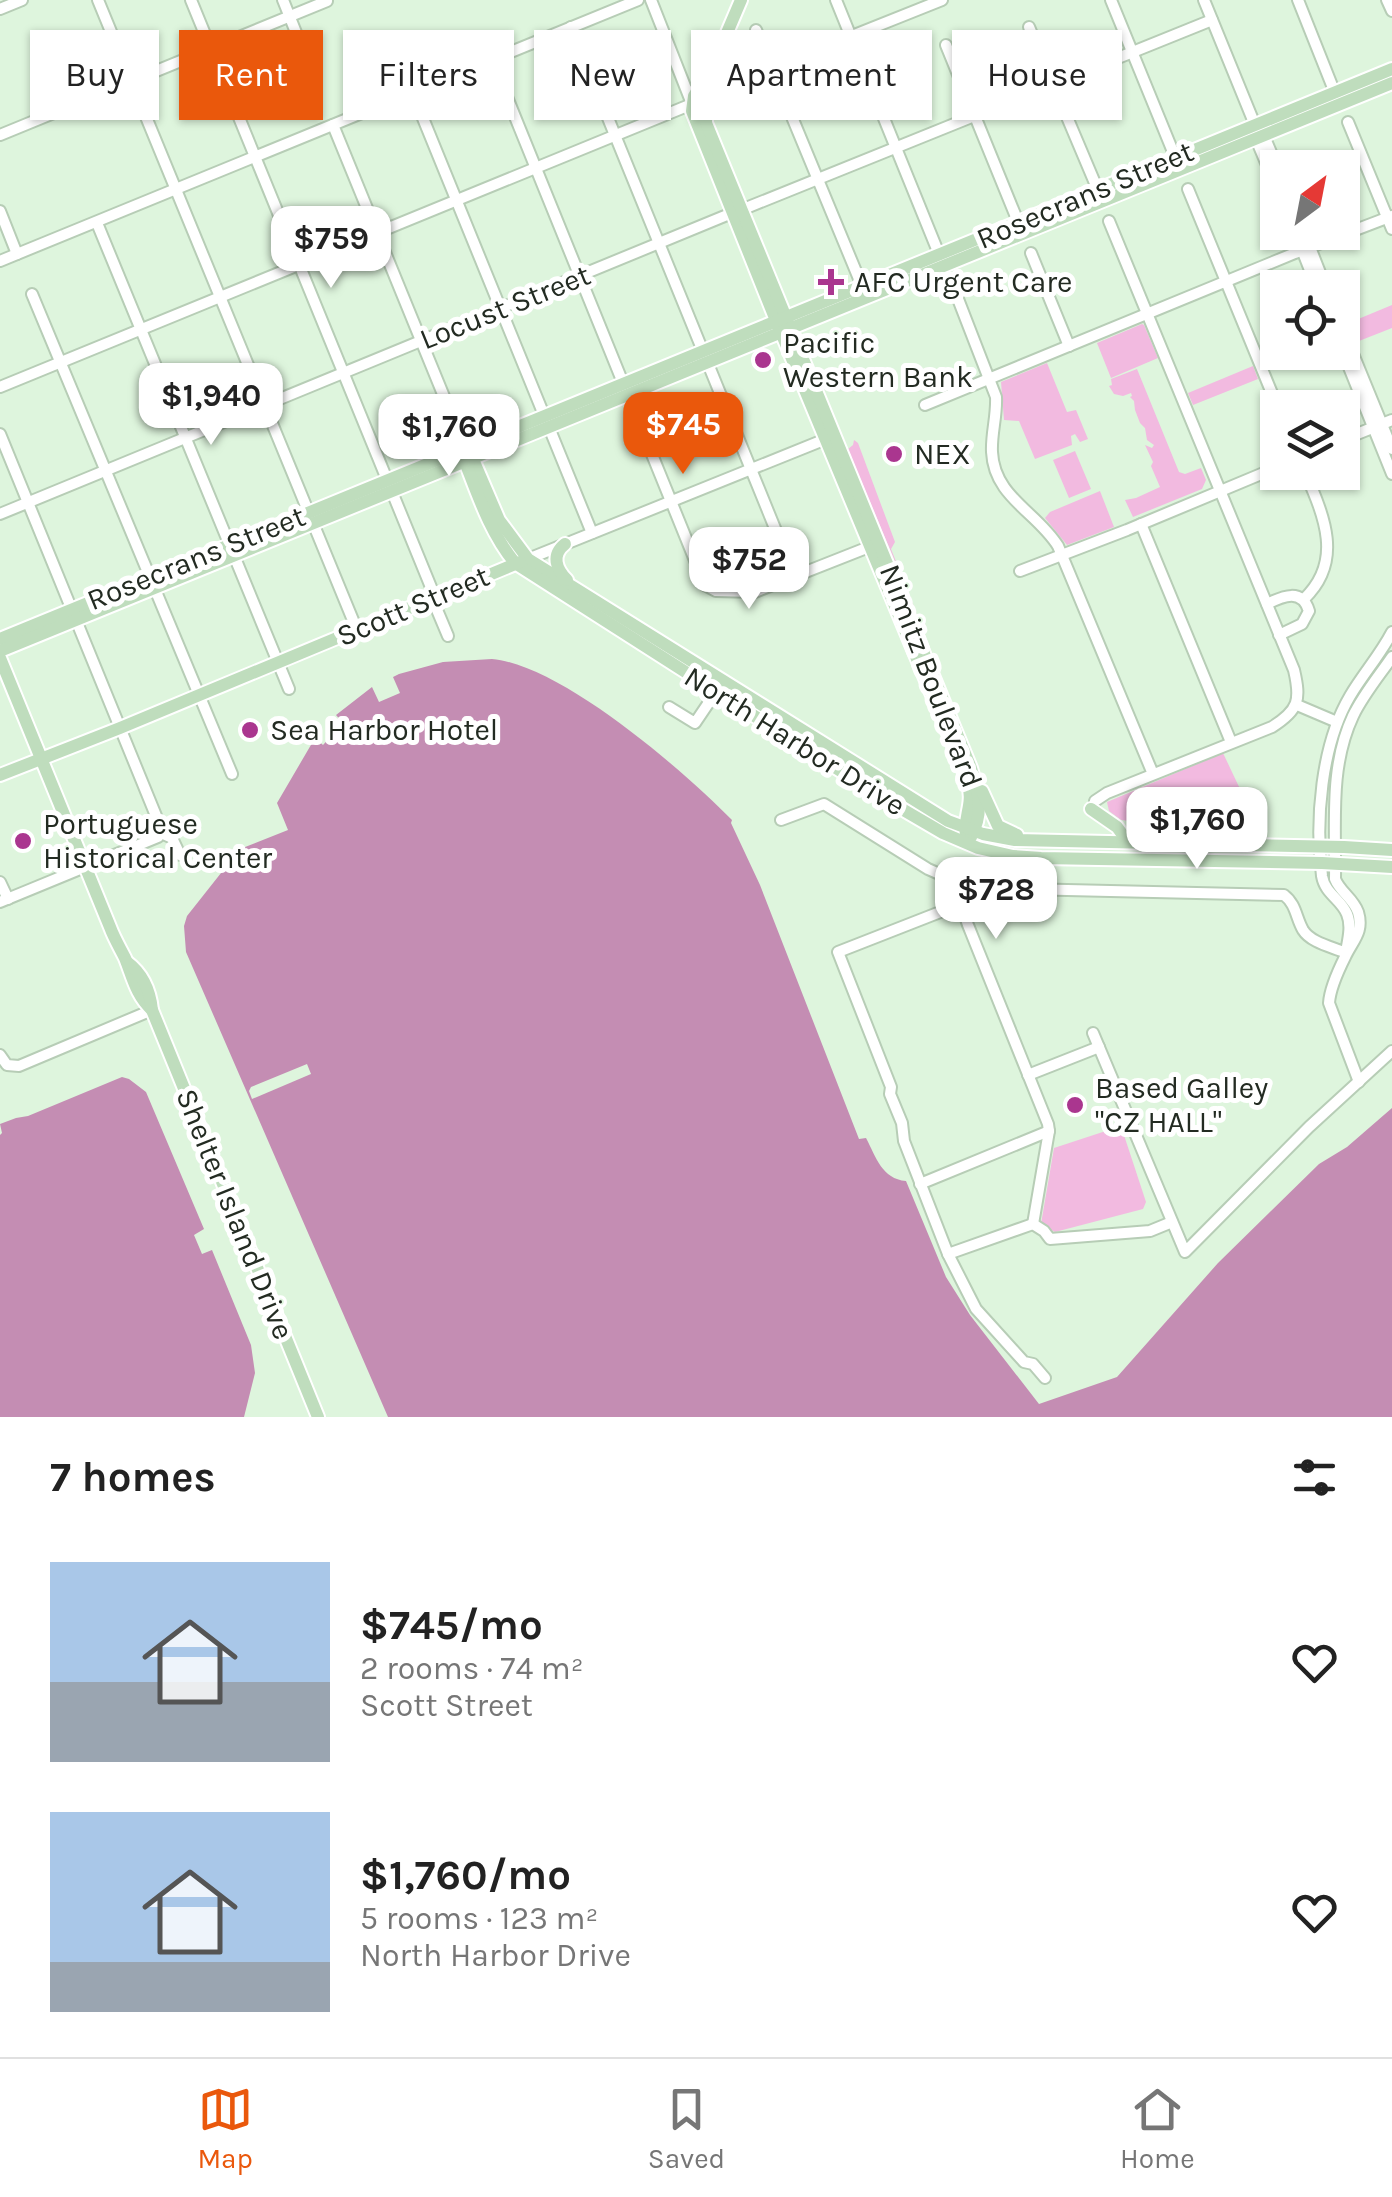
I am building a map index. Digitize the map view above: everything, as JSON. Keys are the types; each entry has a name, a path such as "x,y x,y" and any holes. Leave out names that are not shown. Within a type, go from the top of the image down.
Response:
{"main road":[{"path":"728,30 741,0"},
{"name":"Nimitz Boulevard","path":"737,211 704,114 708,95 750,0"},
{"name":"Rosecrans Street","path":"1258,133 1392,69"},
{"name":"Rosecrans Street","path":"0,639 74,615 1100,195 1392,83"},
{"name":"Nimitz Boulevard","path":"695,120 784,324 966,780 969,834"},
{"path":"702,120 708,129"},
{"name":"Rosecrans Street","path":"784,324 862,286 941,260"},
{"name":"Nimitz Boulevard","path":"784,324 826,439 971,768 980,802 979,816 969,834"},
{"name":"North Harbor Drive","path":"467,454 467,467 499,543 536,578 1003,854 1392,867"},
{"path":"565,544 557,554 556,564 576,588"},
{"name":"North Harbor Drive","path":"521,561 576,588 720,686"},
{"name":"Scott Street","path":"0,775 521,561"},
{"path":"476,580 503,576 536,578"},
{"name":"Rosecrans Street","path":"0,654 74,615"},
{"name":"Shelter Island Drive","path":"0,654 131,980 152,1010 318,1417"},
{"path":"971,768 998,826 1034,840"},
{"path":"1093,805 1128,842"},
{"name":"North Harbor Drive","path":"969,834 1034,840 1392,850"}],"street":[{"path":"4,5 22,0"},
{"path":"98,0 111,30"},
{"path":"191,0 204,30"},
{"path":"283,0 295,30"},
{"path":"514,51 638,0"},
{"path":"651,0 691,101"},
{"path":"836,0 848,30"},
{"path":"868,30 928,2 942,0"},
{"path":"1111,0 1178,164"},
{"path":"1204,0 1264,150"},
{"path":"1298,0 1335,93"},
{"path":"1387,0 1392,11"},
{"path":"255,30 327,1"},
{"name":"Locust Street","path":"1122,56 1212,20"},
{"path":"571,27 794,575"},
{"path":"946,45 952,60"},
{"path":"0,387 691,104"},
{"path":"514,114 706,585 716,591 755,592 874,545"},
{"path":"0,135 37,120"},
{"path":"148,120 357,630"},
{"path":"240,120 451,634"},
{"path":"0,261 345,120"},
{"path":"423,120 592,533"},
{"path":"793,120 862,286"},
{"path":"884,120 941,260"},
{"name":"Locust Street","path":"0,514 960,120"},
{"path":"976,120 1021,228"},
{"path":"1069,120 1100,195"},
{"path":"1348,122 1390,221 1360,231"},
{"path":"333,125 467,454"},
{"path":"1258,133 1267,150"},
{"path":"1188,189 1271,390"},
{"path":"0,211 17,254"},
{"path":"1093,805 1107,793 1272,727 1286,718 1296,704 1299,690 1280,635 1109,221"},
{"path":"97,222 288,688"},
{"path":"925,405 1306,250"},
{"path":"1306,250 1312,270"},
{"path":"1306,250 1317,270"},
{"path":"1031,253 1069,346"},
{"path":"953,286 996,397 992,452 996,472 1006,492 1053,537 1152,774"},
{"path":"32,294 232,774"},
{"path":"1353,370 1382,424 1392,474"},
{"path":"1360,370 1392,450"},
{"path":"0,434 161,828 158,836 4,901 0,882"},
{"name":"Scott Street","path":"521,561 826,439"},
{"path":"1020,571 1260,475"},
{"path":"1304,599 1313,590 1324,566 1327,533 1311,490"},
{"path":"1141,524 1231,742"},
{"path":"1267,604 1290,595 1304,599 1309,610 1297,627 1280,635"},
{"path":"1359,1082 1329,1003 1346,953 1349,921 1323,879 1329,863 1324,773 1337,722 1350,695 1392,632"},
{"path":"1328,846 1342,747 1356,711 1392,657"},
{"path":"669,707 695,723 720,686"},
{"path":"1296,704 1337,722"},
{"path":"780,820 824,804 928,869 953,880 1009,891 1284,895 1291,900 1308,936 1346,953"},
{"path":"161,832 172,838 180,855"},
{"path":"953,880 1049,1131 1033,1224"},
{"path":"1009,891 971,907 953,907 838,952 892,1087 890,1094 902,1123 904,1141 948,1254 976,1309 1024,1362 1032,1364 1045,1378"},
{"path":"0,1055 6,1064 16,1066 152,1010"},
{"path":"1093,1033 1185,1252 1392,1051"},
{"path":"1028,1075 1099,1047"},
{"path":"920,1184 1049,1131"},
{"path":"1033,1224 1050,1239 1150,1231 1172,1222"},
{"path":"948,1254 1033,1224"}],"shaded area":[{"path":"1392,305 1392,328 1360,341 1360,318"},
{"path":"1142,324 1158,358 1111,378 1097,343"},
{"path":"1047,363 1067,412 1076,410 1088,439 1080,442 1075,434 1071,436 1072,445 1035,459 1019,421 1004,420 1001,382"},
{"path":"1253,366 1258,379 1193,405 1188,393"},
{"path":"1137,369 1179,472 1185,474 1201,468 1206,480 1202,489 1133,517 1125,500 1160,487 1145,445 1154,445 1147,440 1131,393 1114,394 1109,386 1111,379"},
{"path":"854,440 895,542 891,549 919,619 848,449"},
{"path":"1075,451 1091,489 1069,498 1053,460"},
{"path":"1100,491 1114,527 1067,545 1045,518 1050,512"},
{"path":"492,659 520,666 585,699 653,749 732,820 859,1139 866,1138 885,1172 906,1181 946,1277 970,1315 1039,1404 1117,1377 1218,1263 1319,1164 1347,1147 1392,1108 1392,1417 388,1417 186,952 184,926 187,916 240,849 288,830 277,803 315,738 323,745 343,723 336,715 372,687 379,702 400,693 393,677 399,674 443,662"},
{"path":"1223,753 1258,827 1148,823 1121,820 1109,811 1107,802"},
{"path":"122,1077 146,1092 204,1229 194,1235 202,1254 212,1250 251,1345 255,1373 244,1417 0,1417 0,1124"},
{"path":"1121,1126 1146,1202 1143,1209 1055,1232 1041,1224 1054,1148"}],"pier":[{"path":"307,1064 311,1074 252,1099 251,1087"}],"place":[{"name":"AFC Urgent Care","path":"831,282"},
{"name":"Pacific Western Bank","path":"763,360"},
{"name":"NEX","path":"894,454"},
{"name":"Sea Harbor Hotel","path":"250,730"},
{"name":"Portuguese Historical Center","path":"23,841"},
{"name":"Based Galley \"CZ HALL\"","path":"1075,1105"}]}
